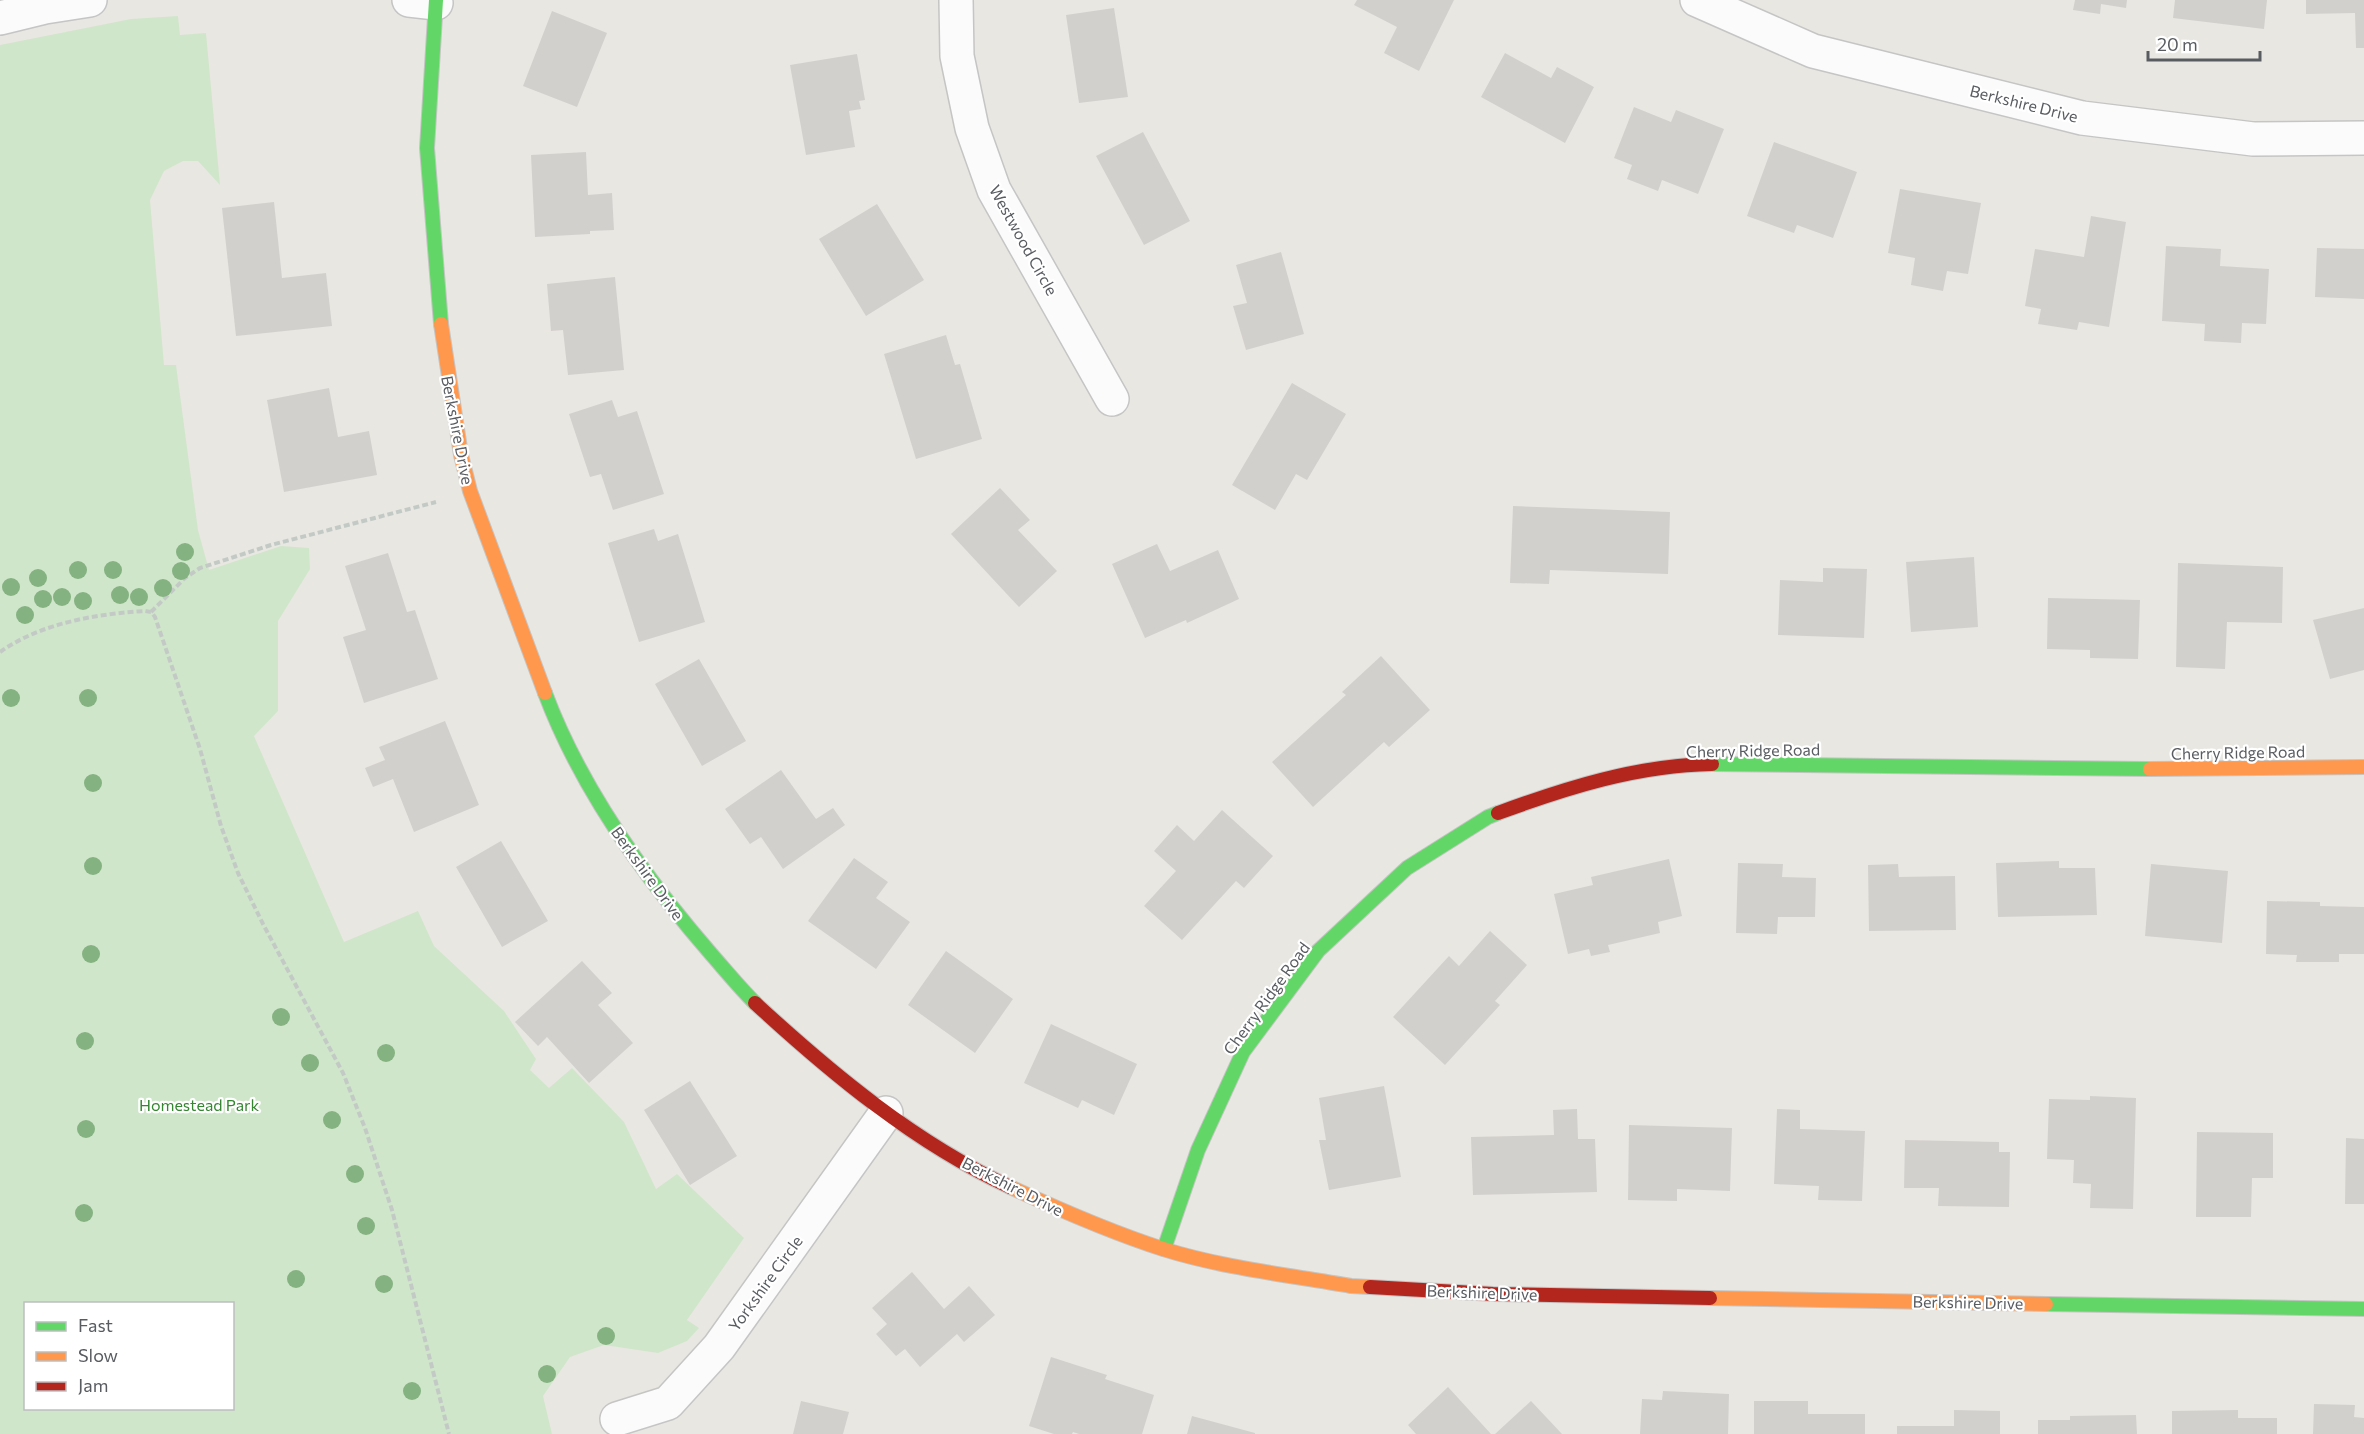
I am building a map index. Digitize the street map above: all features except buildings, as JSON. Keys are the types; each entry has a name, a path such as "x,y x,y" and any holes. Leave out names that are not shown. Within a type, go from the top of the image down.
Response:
{"street":[{"path":"0,18 45,7 90,0"},
{"name":"Westwood Circle","path":"956,0 957,56 972,128 994,190 1112,399"},
{"name":"Berkshire Drive","path":"1698,0 1813,51 2082,118 2253,139 2364,138"},
{"name":"Berkshire Drive","path":"427,1 428,148 444,353 461,454 470,491 555,719 603,810 682,920 752,1000 817,1060 886,1113 984,1175 1066,1213 1164,1249 1228,1264 1351,1286 1493,1294 2364,1309"},
{"name":"Cherry Ridge Road","path":"1164,1249 1198,1150 1243,1052 1318,951 1407,868 1488,817 1554,792 1629,773 1708,764 2210,770 2364,767"},
{"name":"Yorkshire Circle","path":"616,1419 668,1403 719,1347 886,1113"}],"path":[{"path":"151,612 185,578 200,568 271,545 437,502"},
{"path":"0,652 30,636 67,623 138,611 151,612 155,617 200,749 221,826 238,873 339,1065 365,1128 392,1210 449,1434"}],"green space":[{"name":"Homestead Park","path":"178,16 180,35 206,33 220,185 198,161 183,161 164,171 150,200 164,365 176,365 198,530 209,570 281,546 309,548 310,569 278,621 278,711 254,736 344,942 418,911 434,946 504,1011 536,1059 530,1070 549,1088 572,1068 624,1122 656,1189 677,1174 744,1238 687,1320 699,1328 687,1341 658,1353 604,1345 570,1357 543,1396 552,1434 0,1434 0,45 131,19"}],"traffic: fast":[{"path":"436,0 427,148 441,324"},
{"path":"545,693 577,764 639,864 687,926 755,1003"},
{"path":"1712,764 2150,769"},
{"path":"1164,1249 1198,1150 1243,1052 1318,951 1407,868 1498,813"},
{"path":"2046,1304 2364,1309"}],"traffic: slow":[{"path":"441,324 461,455 470,491 545,693"},
{"path":"2150,769 2364,767"},
{"path":"1010,1187 1104,1228 1186,1256 1256,1270 1351,1286 1370,1287"},
{"path":"1710,1298 2046,1304"}],"traffic: jam":[{"path":"1498,813 1576,787 1630,773 1684,765 1712,764"},
{"path":"755,1003 875,1105 941,1150 1010,1187"},
{"path":"1370,1287 1493,1294 1710,1298"}]}
